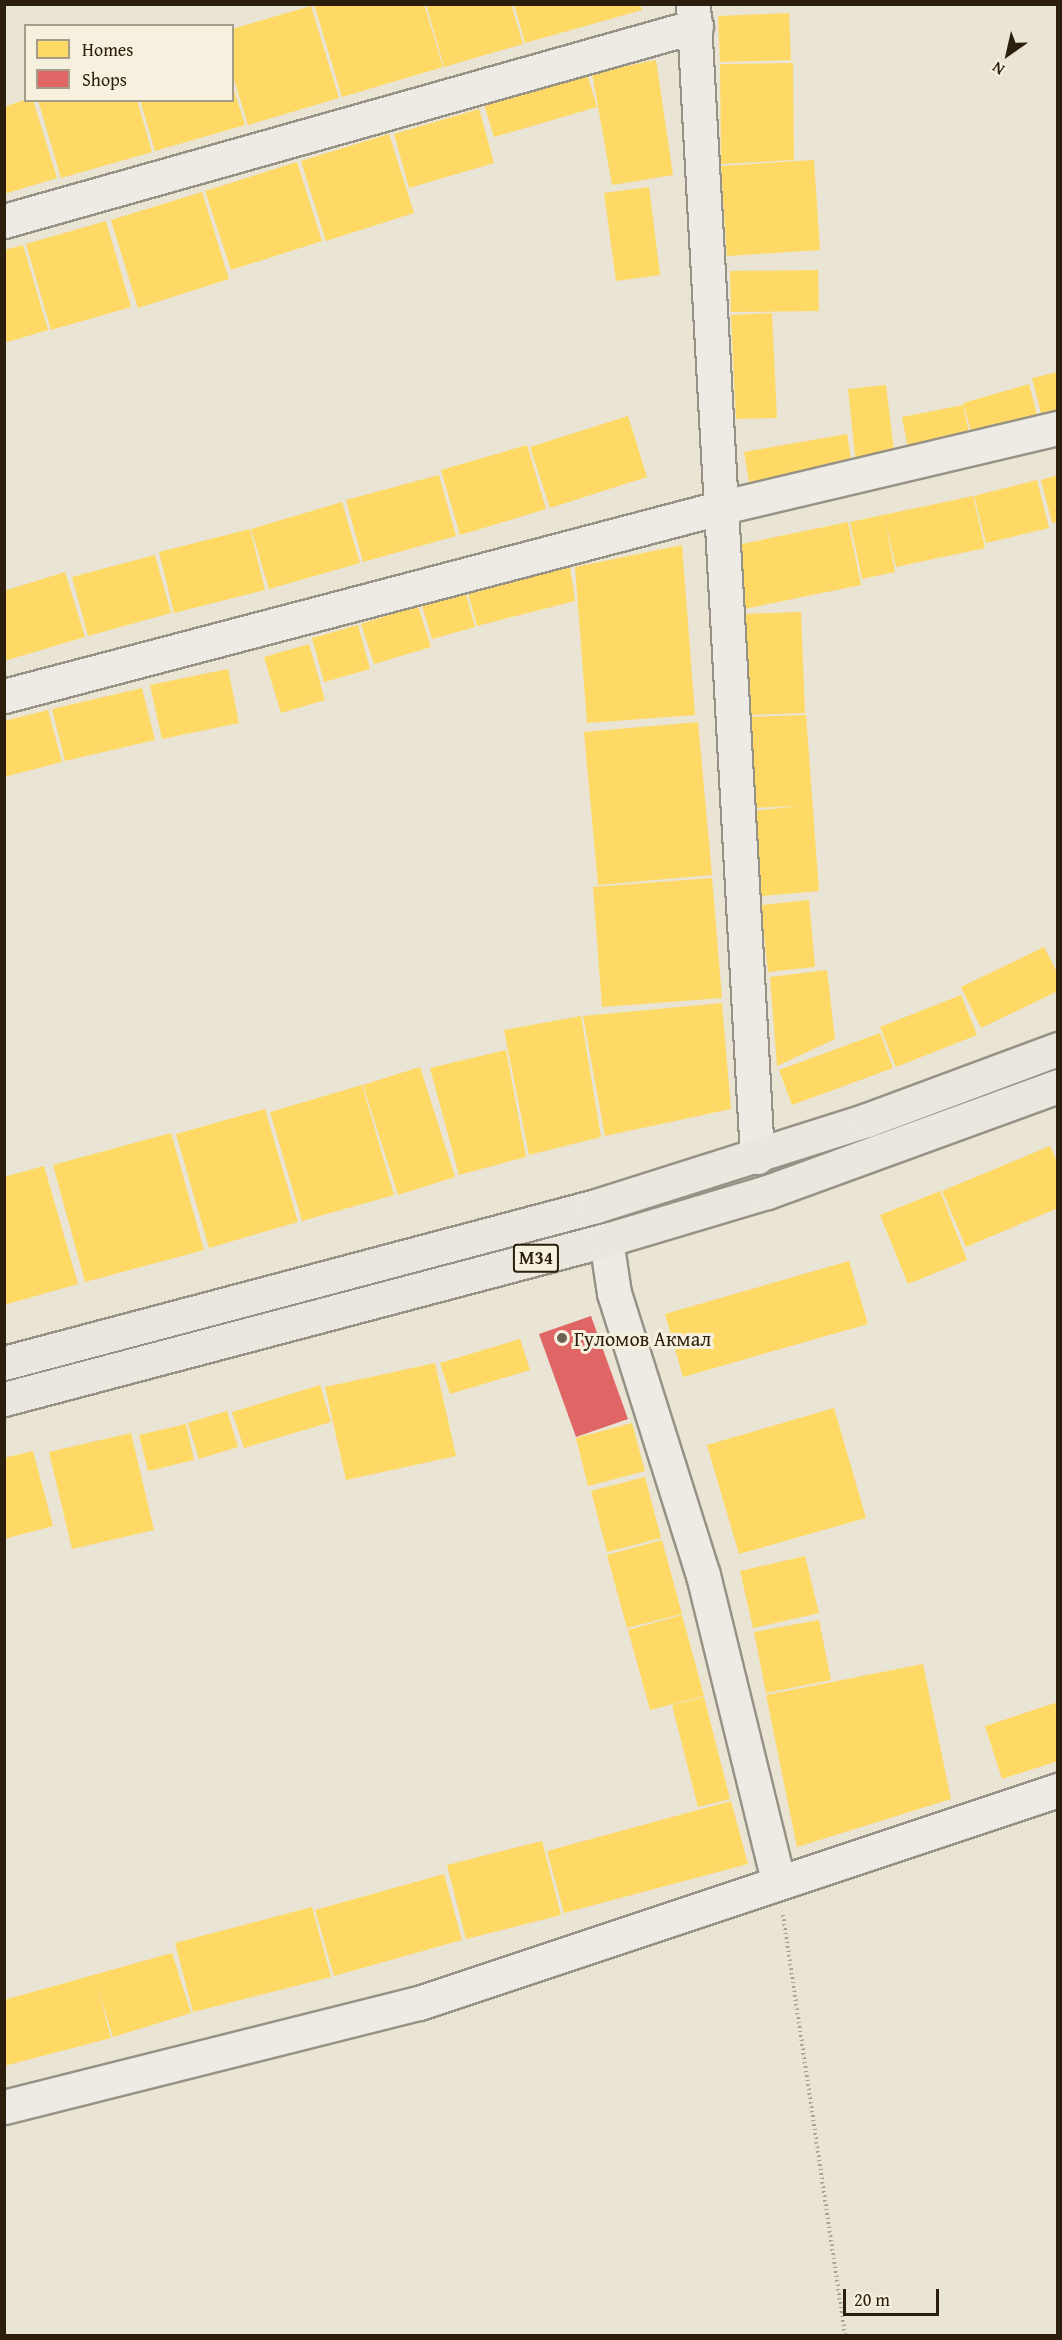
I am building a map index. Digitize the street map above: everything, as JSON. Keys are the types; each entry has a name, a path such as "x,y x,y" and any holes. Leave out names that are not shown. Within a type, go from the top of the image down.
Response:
{"main road":[{"name":"M34","path":"4,1363 596,1206 757,1157 1058,1049"},
{"name":"M34","path":"4,1399 606,1240 767,1192 1058,1086"}],"street":[{"path":"4,221 694,15 719,508 757,1157"},
{"path":"4,696 719,508 1058,428"},
{"path":"606,1240 614,1293 703,1575 778,1881"},
{"path":"4,2107 419,2003 778,1881 1058,1790"}],"path":[{"path":"778,1881 845,2336"}],"building: Homes":[{"path":"314,4 424,4 443,67 342,97"},
{"path":"426,4 511,4 523,44 444,67"},
{"path":"514,4 640,4 642,10 525,43"},
{"path":"311,6 339,98 248,125 234,80 234,28"},
{"path":"789,13 791,60 720,62 718,16"},
{"path":"656,60 673,175 612,185 592,73"},
{"path":"793,63 794,160 721,164 720,64"},
{"path":"587,74 597,107 494,137 484,104"},
{"path":"234,90 245,125 155,151 141,102 234,102"},
{"path":"24,100 24,102 34,102 57,178 4,194 4,107"},
{"path":"39,102 138,102 152,152 61,178"},
{"path":"479,109 494,163 409,188 394,134"},
{"path":"389,134 414,213 326,241 301,161"},
{"path":"814,160 820,250 727,256 721,166"},
{"path":"297,162 322,241 231,270 205,191"},
{"path":"649,187 660,275 616,281 604,193"},
{"path":"202,192 229,279 138,308 111,220"},
{"path":"106,221 131,307 51,330 26,244"},
{"path":"23,245 48,330 4,343 4,250"},
{"path":"818,270 819,311 731,312 730,271"},
{"path":"772,313 777,418 736,419 731,315"},
{"path":"1058,372 1058,422 1044,425 1032,378"},
{"path":"1029,384 1040,426 975,444 963,403"},
{"path":"886,385 895,460 856,464 848,389"},
{"path":"963,405 972,446 910,458 902,417"},
{"path":"628,416 647,477 550,508 530,447"},
{"path":"847,434 852,464 749,482 744,452"},
{"path":"527,445 546,509 460,535 441,470"},
{"path":"439,475 456,536 363,562 346,500"},
{"path":"1058,475 1058,522 1052,523 1041,480"},
{"path":"1037,480 1049,528 986,543 974,496"},
{"path":"973,496 985,548 896,567 885,519 895,572 862,579 850,522"},
{"path":"342,502 360,563 269,589 251,529"},
{"path":"848,522 861,585 744,609 737,545"},
{"path":"250,529 265,590 174,613 159,552"},
{"path":"682,545 695,715 587,723 575,567"},
{"path":"155,555 171,613 88,636 72,577"},
{"path":"570,567 575,601 477,626 468,593"},
{"path":"65,572 85,637 4,661 4,591"},
{"path":"466,594 475,627 432,639 422,606"},
{"path":"418,606 431,647 374,664 361,624"},
{"path":"801,612 805,713 748,715 744,614"},
{"path":"358,625 370,669 324,682 312,638"},
{"path":"309,644 325,700 281,713 264,657"},
{"path":"228,669 239,723 162,739 150,685"},
{"path":"142,688 155,740 65,761 52,709"},
{"path":"48,710 62,762 4,777 4,721"},
{"path":"806,715 819,891 761,896 753,811 800,806 753,808 749,717"},
{"path":"698,722 712,875 598,885 584,732"},
{"path":"712,878 722,998 602,1007 593,887"},
{"path":"809,900 815,967 768,972 761,905"},
{"path":"1044,947 1058,974 1058,991 981,1028 961,987"},
{"path":"827,970 835,1039 777,1066 770,977"},
{"path":"961,995 977,1035 896,1067 880,1027"},
{"path":"722,1003 731,1109 605,1136 583,1016"},
{"path":"581,1016 601,1137 529,1155 504,1030"},
{"path":"880,1033 893,1068 792,1105 779,1070"},
{"path":"506,1050 526,1157 459,1175 430,1068"},
{"path":"420,1067 455,1177 398,1195 363,1085"},
{"path":"362,1085 394,1195 302,1221 270,1112"},
{"path":"265,1109 298,1222 209,1248 176,1134"},
{"path":"171,1133 204,1250 85,1282 53,1165"},
{"path":"1050,1146 1058,1164 1058,1208 966,1247 942,1191"},
{"path":"44,1166 78,1284 4,1305 4,1177"},
{"path":"940,1191 967,1260 908,1284 880,1215"},
{"path":"849,1261 868,1324 683,1377 665,1314"},
{"path":"520,1339 530,1370 450,1394 440,1363"},
{"path":"435,1363 456,1456 346,1480 325,1387"},
{"path":"320,1385 331,1422 244,1448 232,1412"},
{"path":"834,1408 866,1518 739,1554 707,1445"},
{"path":"227,1411 238,1447 199,1459 188,1423"},
{"path":"632,1423 645,1471 588,1486 576,1438"},
{"path":"186,1424 194,1460 148,1471 139,1435"},
{"path":"131,1433 154,1530 72,1549 49,1452"},
{"path":"33,1451 53,1526 4,1539 4,1458"},
{"path":"645,1477 661,1538 607,1552 591,1491"},
{"path":"662,1540 682,1614 627,1628 607,1555"},
{"path":"805,1556 819,1613 753,1628 740,1571"},
{"path":"682,1615 704,1696 650,1710 628,1630"},
{"path":"819,1620 831,1680 766,1693 754,1632"},
{"path":"923,1664 951,1799 797,1847 766,1695"},
{"path":"704,1697 730,1799 698,1807 672,1705"},
{"path":"1058,1702 1058,1761 1002,1779 985,1726"},
{"path":"731,1801 748,1864 564,1913 547,1851"},
{"path":"542,1841 561,1915 466,1939 447,1865"},
{"path":"444,1874 462,1940 334,1976 315,1910"},
{"path":"312,1907 331,1977 193,2012 175,1943"},
{"path":"172,1953 191,2013 113,2037 98,1989 111,2038 4,2066 4,2000"}],"building: Shops":[{"path":"591,1316 628,1419 576,1437 539,1334"}],"place":[{"name":"Гуломов Акмал","path":"562,1338"}]}
